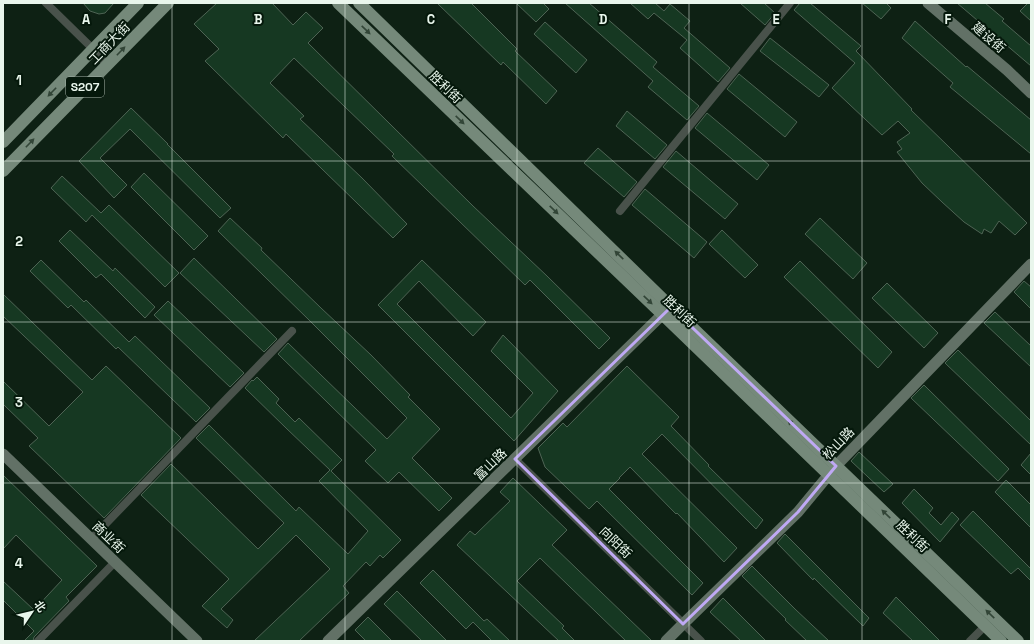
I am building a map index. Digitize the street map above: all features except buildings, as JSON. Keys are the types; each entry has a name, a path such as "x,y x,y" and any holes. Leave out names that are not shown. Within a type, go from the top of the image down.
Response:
{"main road":[{"name":"工商大街","path":"3,142 138,3"},
{"name":"工商大街","path":"3,171 168,3"},
{"name":"胜利街","path":"338,3 667,311 832,470 1018,641"},
{"name":"胜利街","path":"360,3 667,311"},
{"name":"胜利街","path":"832,470 1001,641"}],"street":[{"path":"46,3 93,49 107,65"},
{"path":"620,211 790,3"},
{"name":"建设街","path":"928,3 1007,70 1031,93"},
{"name":"松山路","path":"666,641 798,512 832,470 1031,264"},
{"name":"富山路","path":"328,641 667,311"},
{"path":"91,539 292,331"},
{"name":"商业街","path":"3,454 197,641"},
{"name":"向阳街","path":"515,459 701,641"},
{"path":"38,641 115,562"},
{"path":"970,641 985,626"}],"highlighted area":[{"path":"671,307 836,466 798,512 683,624 515,459"}]}
